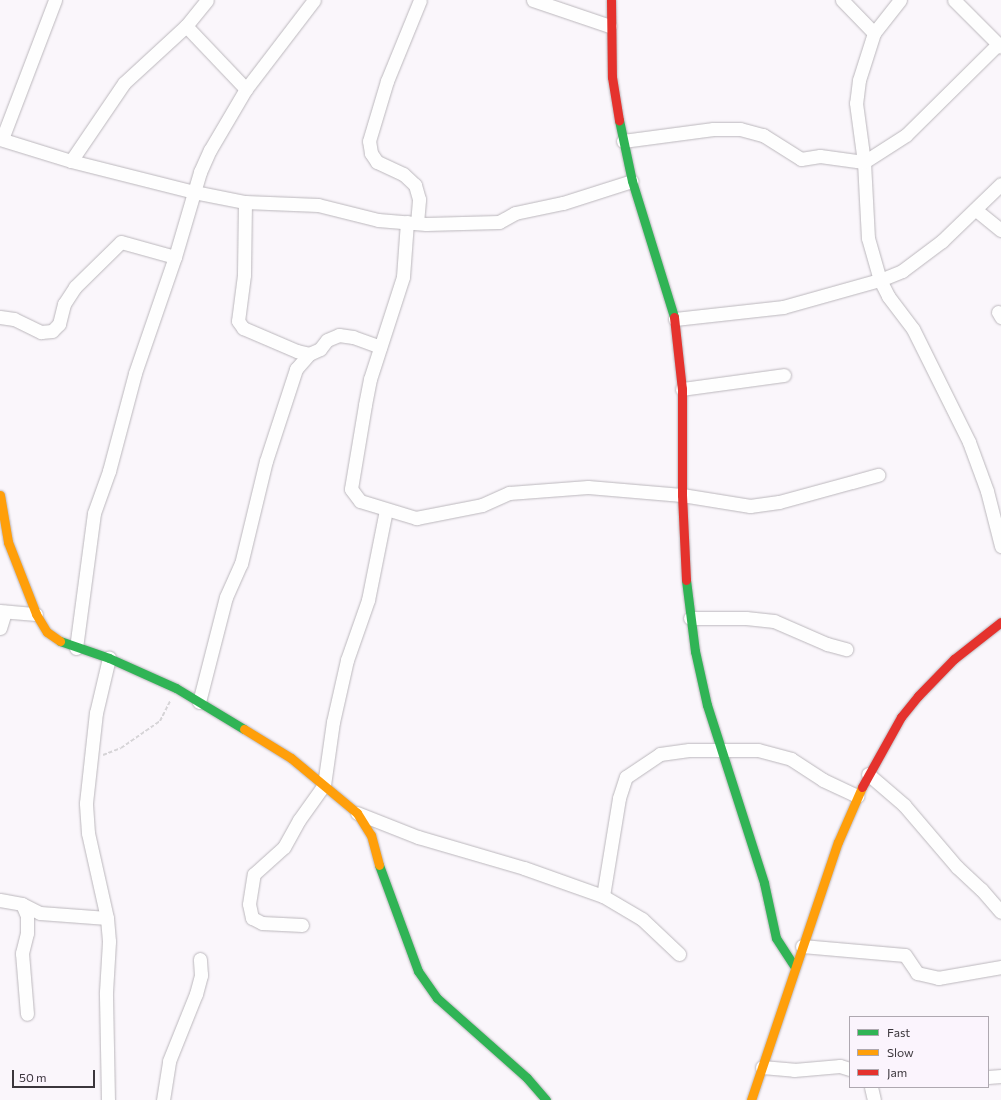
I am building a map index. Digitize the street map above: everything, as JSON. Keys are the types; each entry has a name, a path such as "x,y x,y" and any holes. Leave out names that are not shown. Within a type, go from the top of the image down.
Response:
{"street":[{"path":"55,0 1,139 71,162 194,192 245,202 318,206 378,220 412,223 499,222 514,213 563,204 632,181"},
{"path":"71,162 124,83 186,26 207,0"},
{"path":"76,648 94,513 109,471 135,373 175,257 194,192 210,150 246,89 314,0"},
{"path":"420,0 387,81 369,141 371,152 377,162 403,174 415,185 419,199 412,223 403,277 370,379 351,489 356,498 404,516 427,518 482,505 509,494 547,492 561,489 608,488 682,495 750,506 764,505 878,475"},
{"path":"534,0 610,26"},
{"path":"611,0 610,26 612,77 623,141 632,181 675,319 682,389 682,495 690,618 707,704 764,883 776,938 795,967"},
{"path":"842,0 874,33"},
{"path":"900,0 874,33 859,80 856,103 864,162 868,238 880,280 888,296 913,329 966,436 987,491 1001,546"},
{"path":"623,141 713,129 740,129 763,135 801,159 820,156 864,162 906,135 1000,45 954,0"},
{"path":"186,26 246,89"},
{"path":"675,319 784,307 880,280 902,271 942,241 976,210 1001,184"},
{"path":"245,202 244,275 238,321 243,328 297,352 310,354"},
{"path":"976,210 1001,230"},
{"path":"0,317 14,319 41,332 52,331 59,324 64,304 75,287 121,242 175,257"},
{"path":"199,702 226,597 241,564 266,461 296,369 310,354 320,349 327,340 339,335 353,337 380,347"},
{"path":"682,389 784,375"},
{"path":"0,495 13,554 36,614 47,632 76,648 109,658 176,688 291,758 357,813 373,842 383,878 418,971 437,998 527,1078 546,1100"},
{"path":"302,925 262,923 252,918 249,904 254,874 284,847 299,820 324,784 333,722 343,676 358,626 368,600 386,510"},
{"path":"0,546 13,554"},
{"path":"0,628 2,612 36,614"},
{"path":"690,618 746,618 774,621 827,644 846,649"},
{"path":"751,1100 838,842 868,774 901,717 918,696 954,659 1001,622"},
{"path":"108,1100 107,918 88,833 86,803 90,758 109,658"},
{"path":"603,896 619,798 626,777 660,754 672,750 722,752 758,750 791,759 823,780 857,796"},
{"path":"868,774 904,806 957,867 981,889 1001,912"},
{"path":"357,813 418,837 524,868 603,896 642,919 679,954"},
{"path":"0,900 22,904 40,913 107,918"},
{"path":"22,904 27,916 22,967 27,1014"},
{"path":"802,946 905,955 917,973 938,978 1001,967"},
{"path":"163,1100 169,1062 199,981 200,959"},
{"path":"762,1067 794,1070 840,1066 849,1069"},
{"path":"989,1077 1001,1076"}],"path":[{"path":"90,758 121,748 160,721 176,688"}],"traffic: fast":[{"path":"619,120 632,181 674,317"},
{"path":"686,580 695,651 707,705 764,883 776,938 795,967"},
{"path":"60,641 109,658 176,688 244,729"},
{"path":"379,865 418,971 437,998 527,1078 546,1100"}],"traffic: slow":[{"path":"0,495 8,542 36,614 47,632 60,641"},
{"path":"244,729 291,758 357,813 371,835 379,865"},
{"path":"751,1100 838,842 862,787"}],"traffic: jam":[{"path":"611,0 612,77 619,120"},
{"path":"674,317 682,389 682,495 686,580"},
{"path":"862,787 901,717 918,696 954,659 1001,622"}]}
